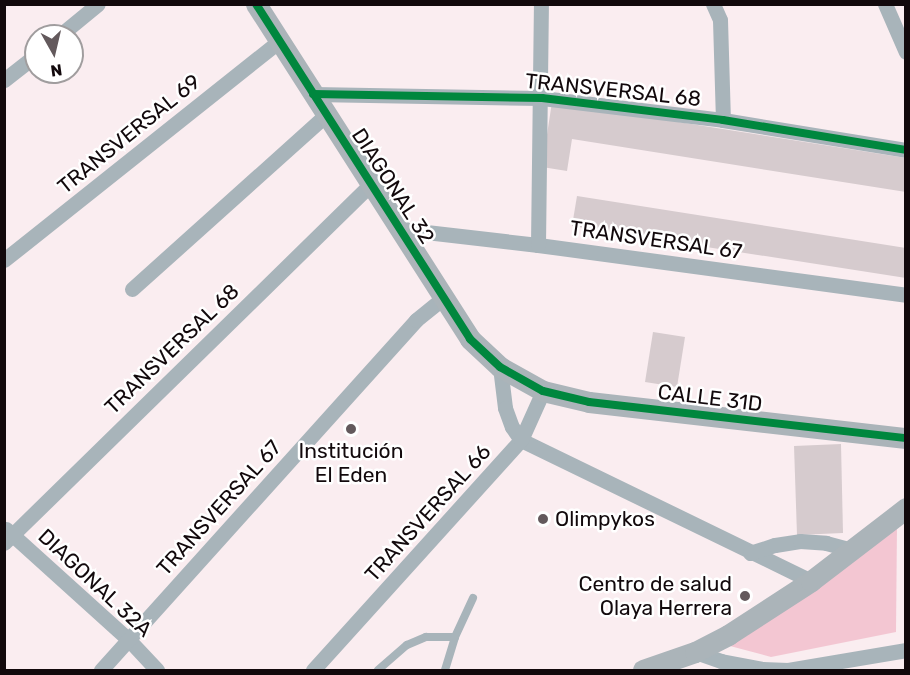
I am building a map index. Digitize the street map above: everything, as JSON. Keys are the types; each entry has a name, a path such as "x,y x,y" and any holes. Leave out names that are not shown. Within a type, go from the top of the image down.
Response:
{"street":[{"path":"74,24 98,4"},
{"name":"DIAGONAL 32","path":"256,4 470,339 507,372"},
{"path":"538,245 542,98 541,4"},
{"path":"713,4 720,20 723,120"},
{"path":"885,4 906,52"},
{"name":"TRANSVERSAL 69","path":"4,260 279,41"},
{"path":"4,80 24,64"},
{"name":"TRANSVERSAL 68","path":"313,94 542,98 723,120 906,150"},
{"path":"132,289 326,115"},
{"name":"TRANSVERSAL 68","path":"7,535 370,184"},
{"name":"TRANSVERSAL 67","path":"400,229 538,245 906,295"},
{"name":"TRANSVERSAL 67","path":"101,670 416,320 444,297"},
{"name":"CALLE 31D","path":"507,372 543,391 589,402 906,438"},
{"name":"TRANSVERSAL 66","path":"313,670 521,440 512,427 505,408 507,372"},
{"path":"543,391 521,440 811,581"},
{"path":"643,670 695,652 728,635 811,581 906,508"},
{"name":"DIAGONAL 32A","path":"7,535 129,640 157,670"},
{"path":"750,553 775,545 800,541 826,543 852,550"},
{"path":"695,652 721,661 762,669 788,670 906,650"}],"lane":[{"path":"446,670 455,637 473,598"},
{"path":"378,670 407,645 426,637 455,637"}],"shaded area":[{"path":"897,525 896,632 771,657 730,646"}],"building":[{"path":"552,102 906,158 906,192 572,139 567,171 542,167"},
{"path":"577,196 906,248 906,278 572,226"},
{"path":"653,332 685,337 677,387 645,382"},
{"path":"841,444 843,533 797,535 794,446"}],"cycle path":[{"path":"256,4 470,339 500,367 543,391 589,402 906,438"},
{"path":"313,94 542,98 723,120 906,150"}],"place":[{"name":"Institución El Eden","path":"351,429"},
{"name":"Olimpykos","path":"543,519"},
{"name":"Centro de salud Olaya Herrera","path":"745,596"}]}
